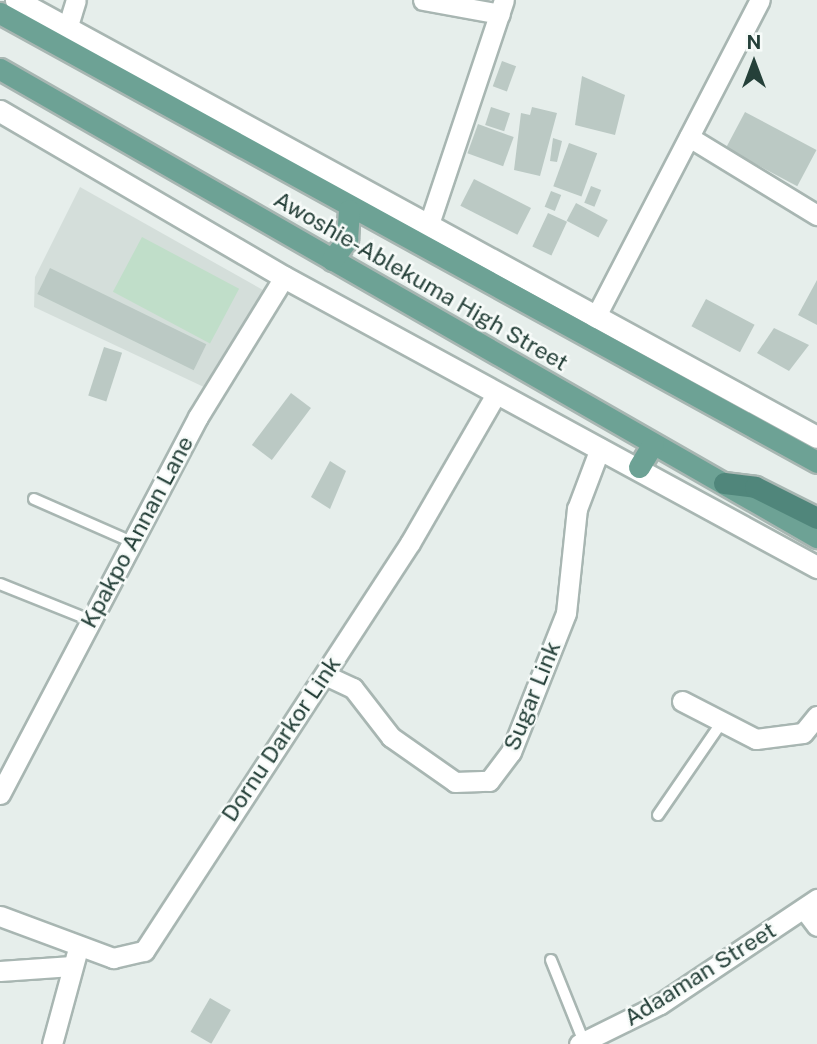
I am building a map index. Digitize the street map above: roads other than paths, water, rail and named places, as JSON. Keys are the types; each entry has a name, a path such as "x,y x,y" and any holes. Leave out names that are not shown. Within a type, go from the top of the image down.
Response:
{"highway":[{"path":"723,483 755,487 817,517"}],"main road":[{"name":"Awoshie-Ablekuma High Street","path":"0,13 349,210 817,462"},
{"name":"Awoshie-Ablekuma High Street","path":"0,69 817,537"},
{"path":"332,260 347,240 349,210"},
{"path":"639,467 653,444"}],"street":[{"name":"Awoshie-Ablekuma High Street","path":"16,0 817,437"},
{"path":"67,29 76,0"},
{"path":"424,0 502,7 428,227"},
{"path":"595,318 760,0"},
{"path":"0,111 284,277 496,394 639,467 817,567"},
{"path":"689,137 817,215"},
{"name":"Kpakpo Annan Lane","path":"0,794 132,542 284,277"},
{"name":"Dornu Darkor Link","path":"0,916 75,957 129,958 144,951 326,674 496,394"},
{"name":"Sugar Link","path":"326,674 353,688 391,737 455,782 489,781 511,752 566,612 577,509 600,448"},
{"path":"682,701 757,739 781,740 803,733 817,716"},
{"path":"810,904 817,926"},
{"name":"Adaaman Street","path":"592,1041 660,1004 810,904"},
{"path":"0,971 75,957 52,1044"}],"lane":[{"path":"34,499 132,542"},
{"path":"0,584 90,620"},
{"path":"658,816 722,722"},
{"path":"551,960 592,1041"}]}
